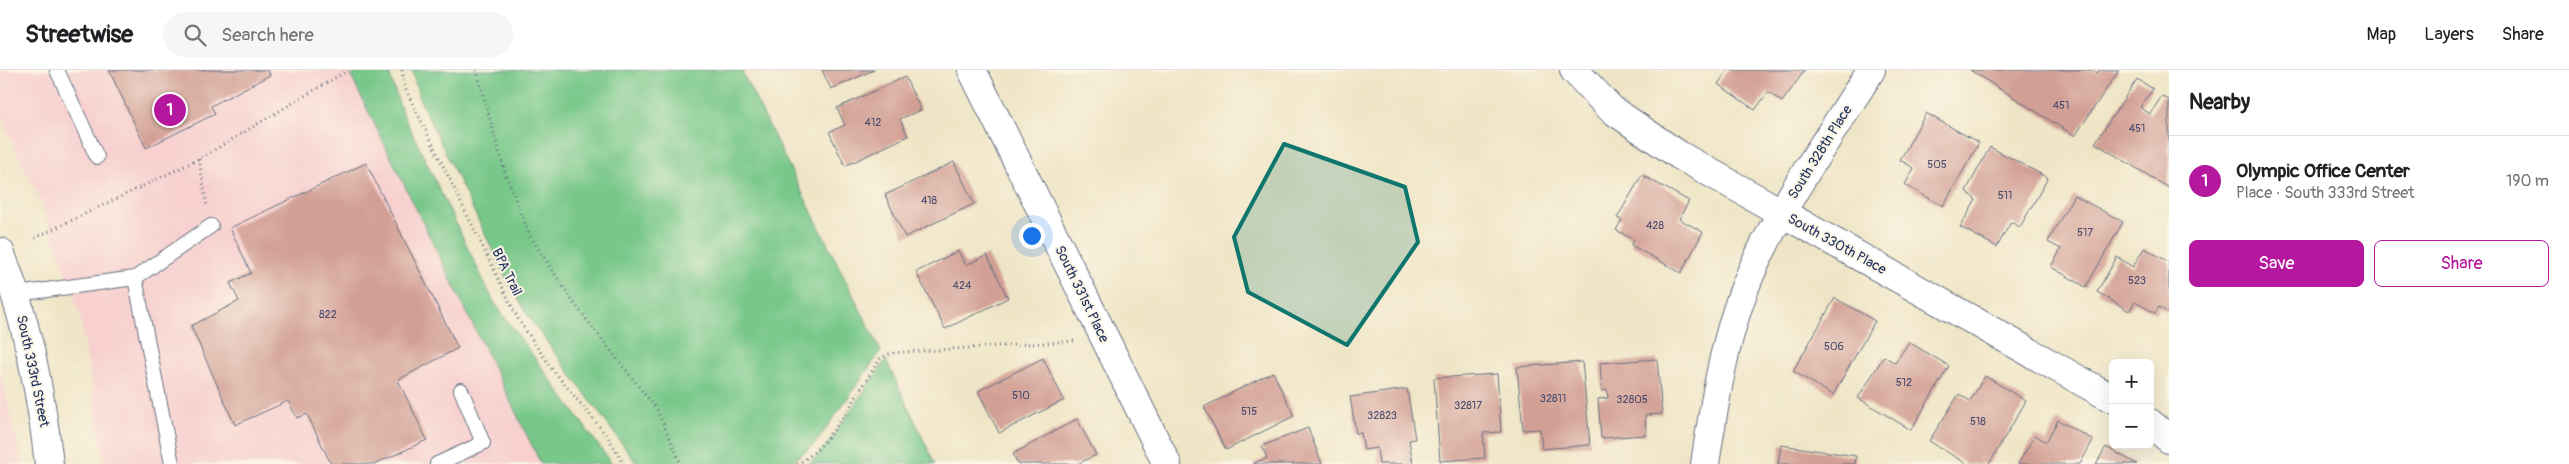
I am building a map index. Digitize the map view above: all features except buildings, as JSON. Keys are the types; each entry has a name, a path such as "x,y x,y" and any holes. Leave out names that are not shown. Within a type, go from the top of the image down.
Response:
{"street":[{"name":"South 331st Place","path":"972,70 1167,464"},
{"name":"South 330th Place","path":"1574,70 1611,109 1651,138 2109,397"},
{"name":"South 328th Place","path":"1705,464 1728,342 1754,267 1782,213 1871,70"},
{"name":"South 333rd Street","path":"0,252 17,294 44,425 49,464"},
{"path":"2154,426 2169,439"}],"lane":[{"path":"57,70 97,157"},
{"path":"17,294 135,278 211,226"},
{"path":"135,278 172,464"},
{"path":"437,464 484,443 461,390"}],"path":[{"path":"35,238 199,159 348,70"},
{"name":"BPA Trail","path":"402,70 405,88 508,300 552,370 608,437 624,464"},
{"path":"476,70 505,172 530,236 573,302 657,410 681,464"},
{"path":"199,159 211,226"},
{"path":"797,464 815,452 830,434 880,359 891,353 1104,340"}],"highlighted area":[{"path":"1284,144 1405,187 1418,242 1347,345 1248,292 1234,237"}],"shaded area":[{"path":"0,70 348,70 541,464 105,464 80,315 43,206 0,117"},
{"path":"0,370 21,460 21,464 0,464"}],"green space":[{"path":"363,70 387,70 389,73 402,112 494,302 612,464 541,464 351,76"},
{"path":"412,70 741,70 881,351 815,444 795,459 775,464 637,464 532,322 510,286 419,98"},
{"path":"886,360 935,464 809,464 826,446"}],"place":[{"name":"Olympic Office Center","path":"170,110"}]}
